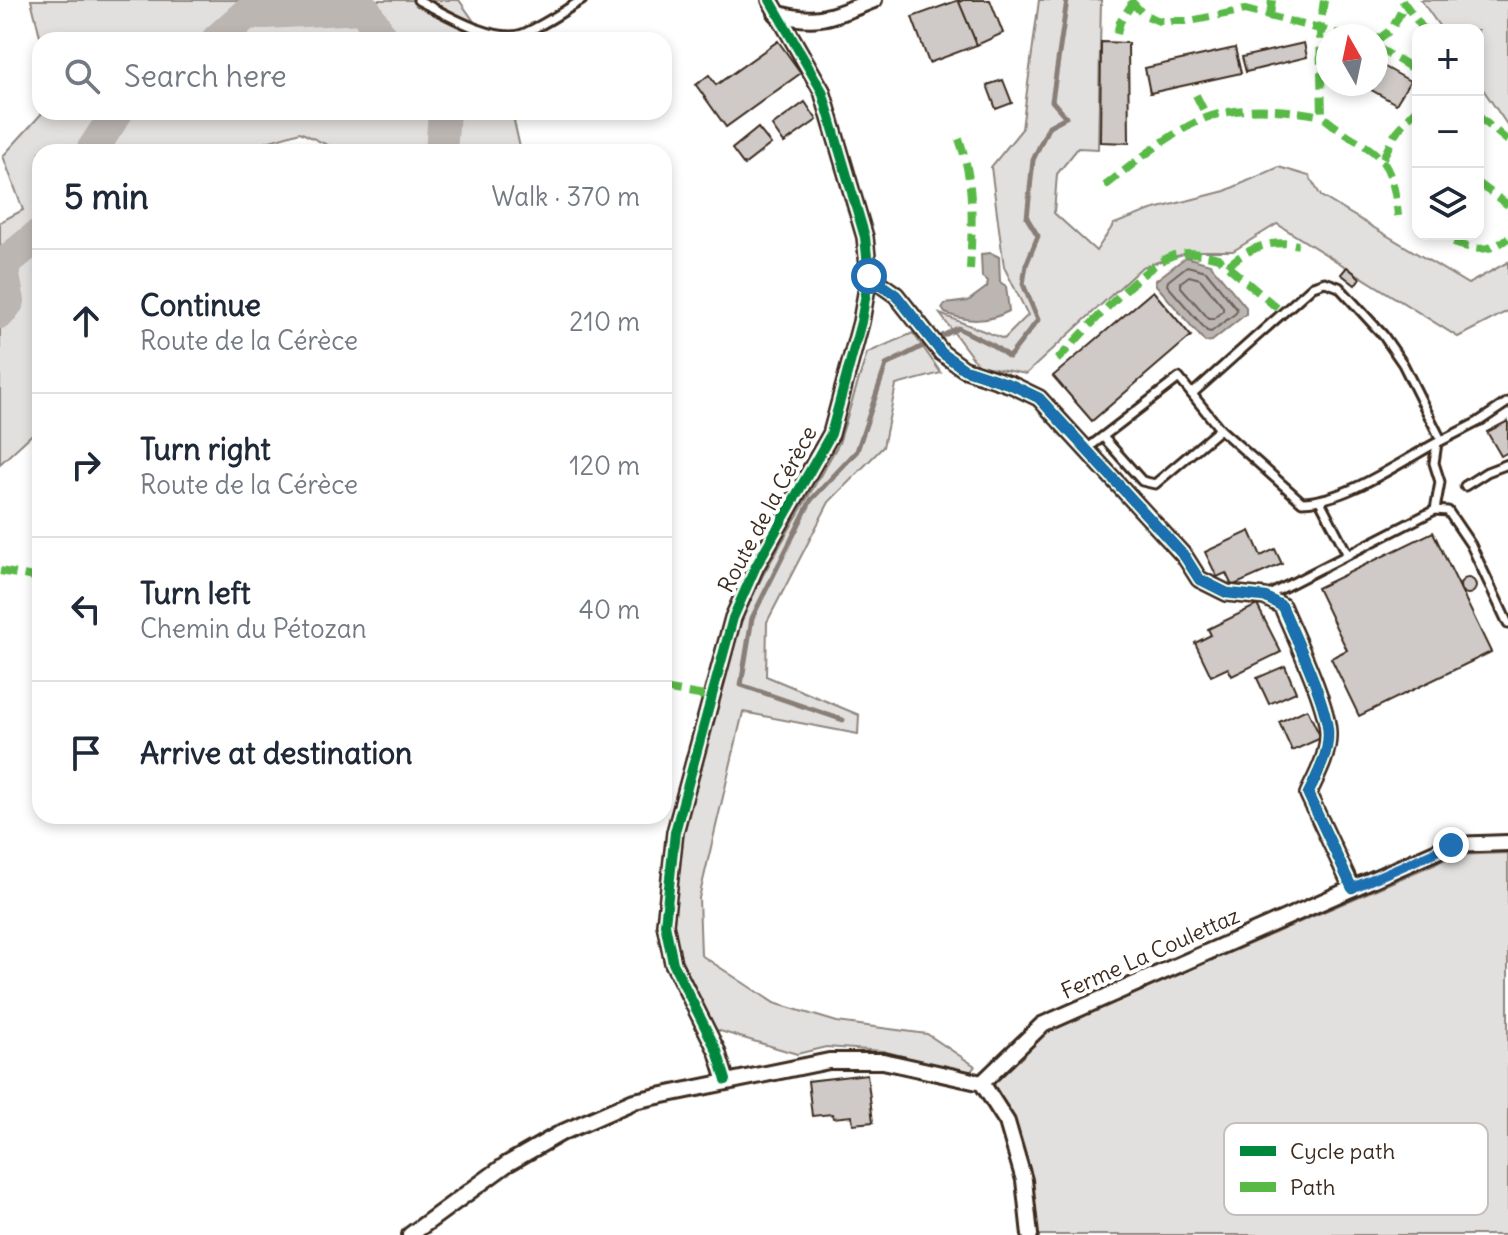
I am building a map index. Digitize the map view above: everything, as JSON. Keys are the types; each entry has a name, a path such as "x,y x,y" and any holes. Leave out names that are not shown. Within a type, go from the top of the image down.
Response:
{"street":[{"path":"773,6 798,20 824,19 874,0"},
{"name":"Route de la Cérèce","path":"726,1080 717,1051 673,963 665,924 675,832 733,618 756,566 831,434 861,322 869,276 865,237 822,91 773,6"},
{"path":"869,276 896,295 942,353 964,369 1039,398 1185,557 1199,579 1227,593 1265,597 1282,606 1318,695 1329,733 1322,766 1308,794 1352,888"},
{"name":"Ferme La Coulettaz","path":"982,1083 1042,1025 1451,845 1508,843"},
{"path":"410,1235 507,1164 561,1133 634,1101 829,1061 883,1061 982,1083 1007,1122 1024,1180 1030,1235"}],"lane":[{"path":"418,0 489,32"},
{"path":"526,32 582,0"},
{"path":"1192,394 1313,286 1325,282 1339,287 1383,335 1403,364 1439,442 1434,463 1440,482 1435,510"},
{"path":"1088,448 1179,378 1220,429 1302,502 1320,501 1338,495 1478,422 1508,402"},
{"path":"1104,438 1142,481 1155,484 1220,429"},
{"path":"1465,486 1487,472 1508,464"},
{"path":"1320,501 1348,555"},
{"path":"1265,597 1435,510 1448,511 1463,534 1508,624"}],"shaded area":[{"path":"31,0 459,0 481,32 39,32"},
{"path":"1039,0 1101,0 1098,149 1078,148 1057,174 1054,213 1096,251 1114,224 1151,210 1225,191 1279,167 1309,176 1321,196 1468,284 1508,262 1508,311 1458,337 1277,224 1233,251 1193,251 1142,267 1026,374 978,365 940,314 1004,339 1028,315 1004,267 991,167 1022,129"},
{"path":"1421,0 1508,0 1508,126 1484,91 1484,24 1438,24"},
{"path":"36,120 514,120 519,144 325,144 300,132 262,144 32,144 32,434 0,464 0,222 23,210 3,156"},
{"path":"913,333 941,373 896,385 883,447 829,502 767,622 766,676 859,715 858,734 743,712 699,898 701,955 774,1003 837,1022 927,1034 975,1066 969,1074 883,1051 826,1047 797,1054 713,1029 681,963 672,927 683,837 720,686 740,623 763,575 839,443 867,353"},
{"path":"1508,853 1508,1235 1037,1235 1029,1177 1014,1120 993,1083 1046,1032 1455,855"}],"water":[{"path":"991,253 999,257 1000,282 1006,286 1009,311 993,318 977,320 945,313 942,308 945,304 968,301 987,287 988,281 982,277 981,254"},
{"path":"1186,257 1210,264 1246,307 1246,314 1212,341 1205,342 1156,285 1155,281"}],"building":[{"path":"959,0 977,45 929,63 912,17"},
{"path":"990,0 1003,33 977,45 959,2"},
{"path":"778,41 801,73 726,127 696,85 709,75 716,85"},
{"path":"1101,42 1128,43 1129,143 1100,142"},
{"path":"1304,43 1307,57 1246,72 1242,57"},
{"path":"1235,48 1241,73 1150,93 1145,68"},
{"path":"1388,69 1410,81 1396,104 1382,96 1388,96"},
{"path":"1003,80 1012,103 996,109 987,85"},
{"path":"805,102 817,120 784,143 772,126"},
{"path":"758,128 771,144 744,165 732,149"},
{"path":"1347,267 1360,278 1355,285 1341,274"},
{"path":"1153,291 1191,336 1092,421 1053,376"},
{"path":"1508,421 1508,452 1501,456 1487,432"},
{"path":"1250,531 1261,556 1275,549 1282,564 1232,586 1226,573 1217,577 1205,552"},
{"path":"1433,532 1491,652 1359,716 1331,658 1347,650 1317,588"},
{"path":"1468,578 1476,586 1468,594 1460,586"},
{"path":"1257,605 1281,652 1232,676 1228,668 1211,676 1195,643 1211,635 1208,629"},
{"path":"1285,666 1296,692 1269,704 1257,678"},
{"path":"1307,709 1321,738 1292,751 1279,722"},
{"path":"867,1074 873,1122 853,1124 852,1116 833,1118 832,1114 812,1116 808,1081"}],"waterway":[{"path":"843,720 741,685 752,618 811,500 857,451 886,365 958,328 1009,357 1038,320 1023,284 1026,265 1038,236 1027,218 1033,160 1049,126 1066,117 1052,101 1067,0"},
{"path":"226,32 246,14 364,8 378,32"},
{"path":"96,144 112,120"},
{"path":"442,144 443,120"},
{"path":"0,313 9,301 2,265 32,241"}],"marked path":[{"path":"1130,0 1143,14 1159,21 1190,21 1245,10 1316,28"},
{"path":"1270,16 1272,0"},
{"path":"1324,0 1320,29 1322,116 1383,162 1395,192 1398,216"},
{"path":"1402,0 1420,24"},
{"path":"1117,34 1120,22 1132,4"},
{"path":"1388,32 1405,4"},
{"path":"1388,54 1412,70"},
{"path":"1196,95 1207,117"},
{"path":"1105,186 1164,141 1203,119 1230,112 1262,110 1322,116"},
{"path":"1383,158 1395,134 1412,114"},
{"path":"1484,121 1508,141"},
{"path":"959,139 970,187 970,270"},
{"path":"1484,187 1508,205"},
{"path":"1453,243 1488,248 1508,238"},
{"path":"1228,266 1260,246 1279,243 1298,245"},
{"path":"1057,360 1130,286 1174,255 1196,254 1218,258 1283,313"},
{"path":"0,571 32,577"},
{"path":"672,690 711,697"}],"cycle path":[{"path":"726,1080 717,1051 673,963 665,924 675,832 733,618 756,566 831,434 861,322 869,276 865,237 822,91 770,0"},
{"path":"869,276 896,295 942,353 964,369 1039,398 1185,557 1199,579 1227,593 1265,597 1282,606 1317,690 1327,723 1326,750 1308,794 1352,888"}],"route":[{"path":"869,276 896,295 942,353 964,369 1039,398 1185,557 1199,579 1227,593 1265,597 1282,606 1318,695 1329,733 1322,766 1308,794 1352,888 1451,845"}]}
